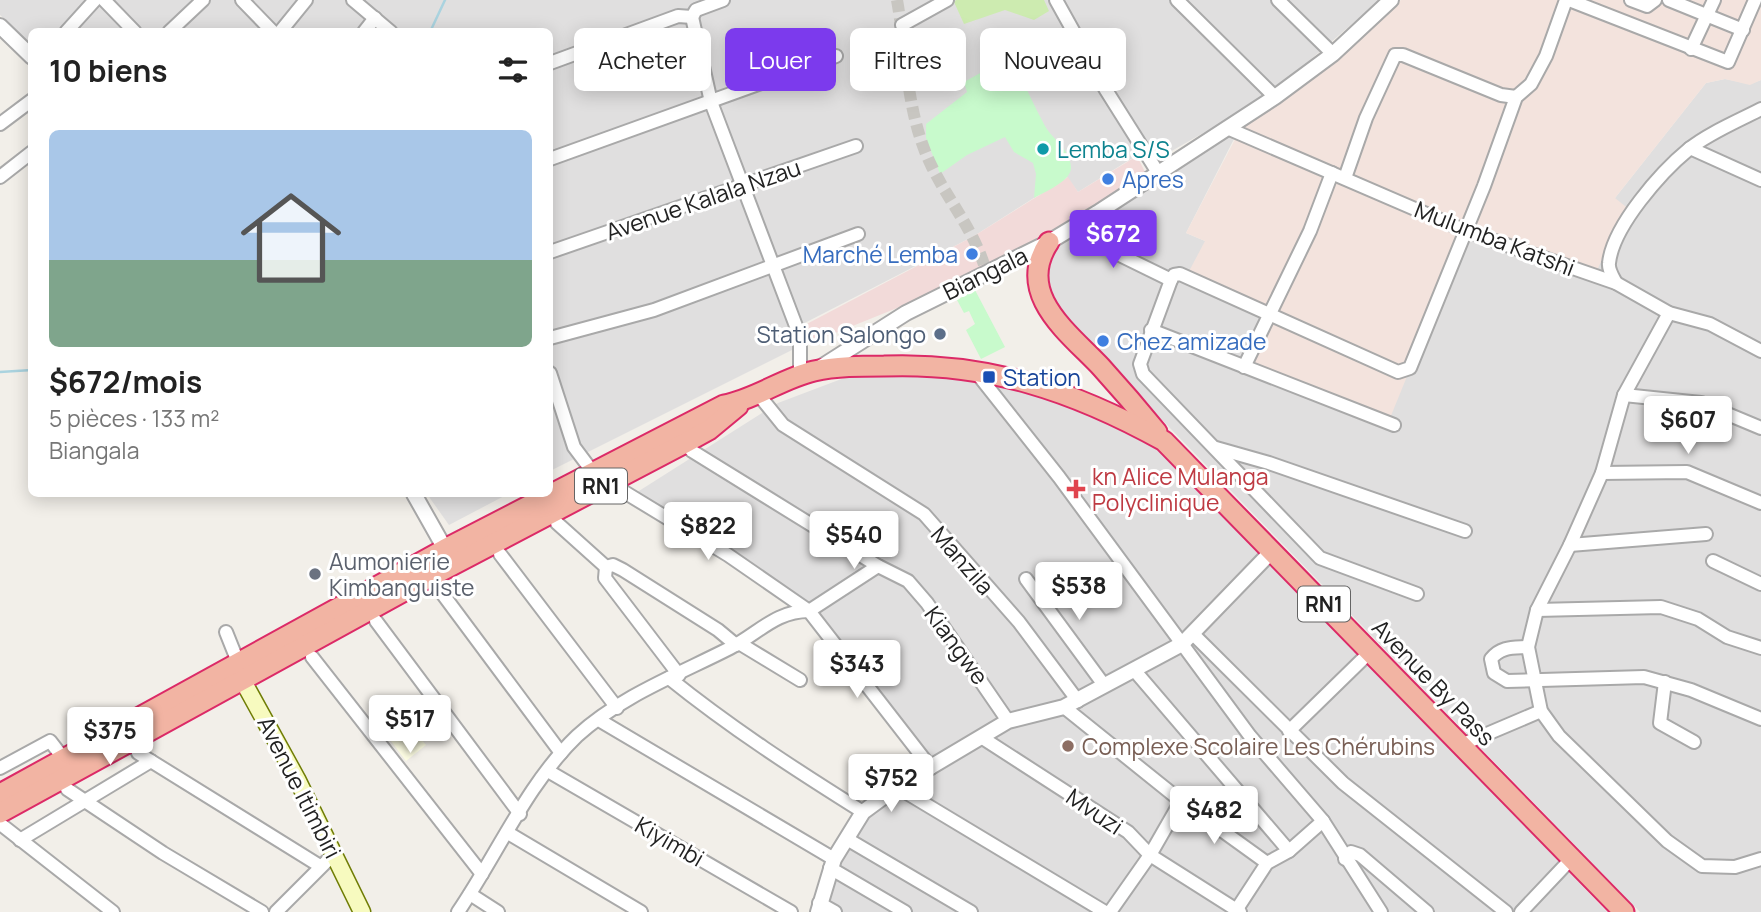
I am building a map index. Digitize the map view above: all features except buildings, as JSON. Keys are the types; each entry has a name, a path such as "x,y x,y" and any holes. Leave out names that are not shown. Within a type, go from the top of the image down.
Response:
{"highway":[{"path":"1049,242 1040,256 1038,271 1049,313 1130,399 1164,441"},
{"name":"Avenue By Pass","path":"553,494 592,471 724,405 751,398 807,374 934,364 1010,377 1095,405 1164,441 1624,912"},
{"name":"Avenue By Pass","path":"0,794 236,663 449,556 685,443 709,430 751,398"},
{"name":"Avenue By Pass","path":"1,820 430,577 449,556 548,497"}],"main road":[{"name":"Avenue Itimbiri","path":"236,663 362,912"}],"street":[{"path":"70,28 95,0"},
{"path":"104,0 131,28"},
{"path":"173,28 203,0"},
{"path":"242,0 269,28"},
{"path":"283,28 306,0"},
{"path":"353,0 386,28"},
{"path":"553,62 723,0"},
{"path":"902,25 947,0"},
{"path":"1056,0 1106,90 1157,171"},
{"path":"1177,0 1275,97"},
{"path":"1278,0 1333,54"},
{"name":"Biangala","path":"807,374 906,313 1049,242 1097,213 1157,171 1275,97 1333,54 1391,0"},
{"path":"1417,594 1320,558 1143,374 1140,364 1171,280 1180,274 1404,373 1410,368 1466,231 1516,97 1531,84 1546,56 1567,0 1728,62 1755,0"},
{"path":"1631,0 1647,6 1655,0"},
{"path":"1669,0 1743,30"},
{"path":"1691,49 1714,0"},
{"path":"693,9 710,102 796,326 807,374"},
{"path":"367,28 375,18"},
{"path":"1,30 28,54"},
{"path":"1345,178 1366,118 1395,55 1403,55 1500,95 1516,97"},
{"path":"553,158 740,91"},
{"path":"0,124 28,103"},
{"path":"1616,283 1608,266 1613,246 1624,225 1656,183 1690,148 1761,109"},
{"name":"Mulumba Katshi","path":"1227,128 1466,231 1616,283 1669,313 1710,324 1761,351"},
{"name":"Avenue Kalala Nzau","path":"553,251 856,146"},
{"path":"1690,148 1761,179"},
{"path":"0,177 28,155"},
{"path":"1244,367 1310,231 1332,173"},
{"path":"1097,213 1120,255 1171,280"},
{"path":"553,337 654,310 858,234"},
{"path":"1669,313 1624,395 1602,473 1537,610 1528,648 1541,711 1559,736 1684,855 1702,866 1719,868 1761,859"},
{"path":"1151,330 1394,425"},
{"path":"976,372 1059,477 1250,736 1323,821 1381,912"},
{"path":"553,382 574,447 592,471"},
{"path":"1624,395 1701,403 1761,428"},
{"name":"Manzila","path":"751,398 783,425 924,514 1019,622 1071,704 1181,801 1267,863"},
{"name":"Kiangwe","path":"685,443 692,451 878,566 896,572 921,595 1008,721"},
{"path":"1215,448 1269,463 1465,531"},
{"path":"1602,473 1687,472 1761,503"},
{"path":"621,490 728,555 810,611 931,768"},
{"path":"416,497 449,556"},
{"path":"557,523 606,567"},
{"path":"1570,545 1706,534"},
{"path":"835,912 818,907 832,863 863,812 897,787 1008,721 1071,704 1182,644 1272,551"},
{"path":"500,554 617,708"},
{"path":"1713,561 1761,584"},
{"path":"606,567 612,565 623,570 738,644 800,680"},
{"path":"458,912 561,753 599,720 674,676 738,644 790,611 810,611 878,566"},
{"path":"606,567 605,578 674,676 749,740 863,812"},
{"path":"430,577 561,753"},
{"path":"1026,579 1104,685"},
{"path":"1537,610 1661,607 1698,619 1727,637 1761,648"},
{"path":"376,621 520,814"},
{"path":"226,632 236,663"},
{"path":"1193,634 1343,783 1506,912"},
{"path":"1528,648 1501,649 1491,659 1491,666 1500,678 1507,681 1624,676 1665,682 1761,719"},
{"path":"1289,731 1370,652"},
{"path":"312,657 482,874"},
{"path":"1135,671 1289,851"},
{"path":"1665,682 1660,723 1694,742"},
{"path":"1461,745 1541,711"},
{"path":"599,720 832,863 905,912"},
{"name":"Mvuzi","path":"981,737 1128,832 1150,855 1237,911"},
{"path":"0,768 50,740 64,759"},
{"path":"138,753 320,866"},
{"path":"20,840 151,761"},
{"name":"Kiyimbi","path":"548,771 791,912"},
{"path":"897,787 1108,912 1150,855 1181,801"},
{"path":"67,789 262,912"},
{"path":"1,820 20,840 113,912"},
{"path":"1237,911 1267,863 1289,851 1323,821"},
{"path":"508,833 640,912"},
{"path":"846,839 971,912"},
{"path":"1345,859 1351,852 1360,856 1427,912"},
{"path":"276,912 320,866 335,855"},
{"path":"1521,912 1572,858"},
{"path":"470,894 498,912"}],"shaded area":[{"path":"0,0 1380,0 1268,96 1154,161 1147,149 1078,192 1067,177 974,236 789,331 796,348 553,470 553,28 28,28 28,41 0,15"},
{"path":"1401,0 1761,0 1761,80 1750,85 1725,79 1706,83 1615,198 1630,210 1613,234 1596,273 1468,227 1388,423 1244,367 1268,315 1186,277 1205,241 1186,233 1242,126 1336,58"},
{"path":"1725,79 1750,84 1761,80 1761,912 1640,912 1068,323 1051,295 1046,270 1053,250 1224,135 1235,137 1186,233 1205,241 1444,283 1468,227 1615,198 1706,83"},
{"name":"Marché Lemba","path":"1137,156 1146,174 1049,234 907,304 808,344 801,327 974,236 1068,177 1078,192"},
{"path":"931,368 1065,396 1153,438 1607,912 818,912 863,812 931,768 809,611 631,496 778,403 844,378"},
{"path":"429,497 502,497 449,525"},
{"path":"401,714 426,745 406,761 381,728"}],"green space":[{"path":"1044,0 1049,11 1034,20 1005,10 964,24 954,2"},
{"path":"980,73 980,91 1028,91 1048,131 1070,161 1067,177 1057,186 1034,198 1036,174 1033,163 1014,152 1005,137 967,155 940,174 926,138 926,124 967,92 966,81"},
{"path":"975,290 1005,347 981,359 966,330 975,324 969,311 964,313 957,300"}],"waterway":[{"path":"432,28 445,0"},
{"path":"0,372 28,370"}],"tunnel":[{"path":"897,0 908,85 923,147 975,243 986,271"}],"place":[{"name":"Lemba S/S","path":"1043,149"},
{"name":"Apres","path":"1108,179"},
{"name":"Marché Lemba","path":"972,254"},
{"name":"Station Salongo","path":"940,334"},
{"name":"Chez amizade","path":"1103,341"},
{"name":"Station","path":"989,377"},
{"name":"kn Alice Mulanga Polyclinique","path":"1076,489"},
{"name":"Aumonierie Kimbanguiste","path":"315,574"},
{"name":"Complexe Scolaire Les Chérubins","path":"1068,746"}]}
